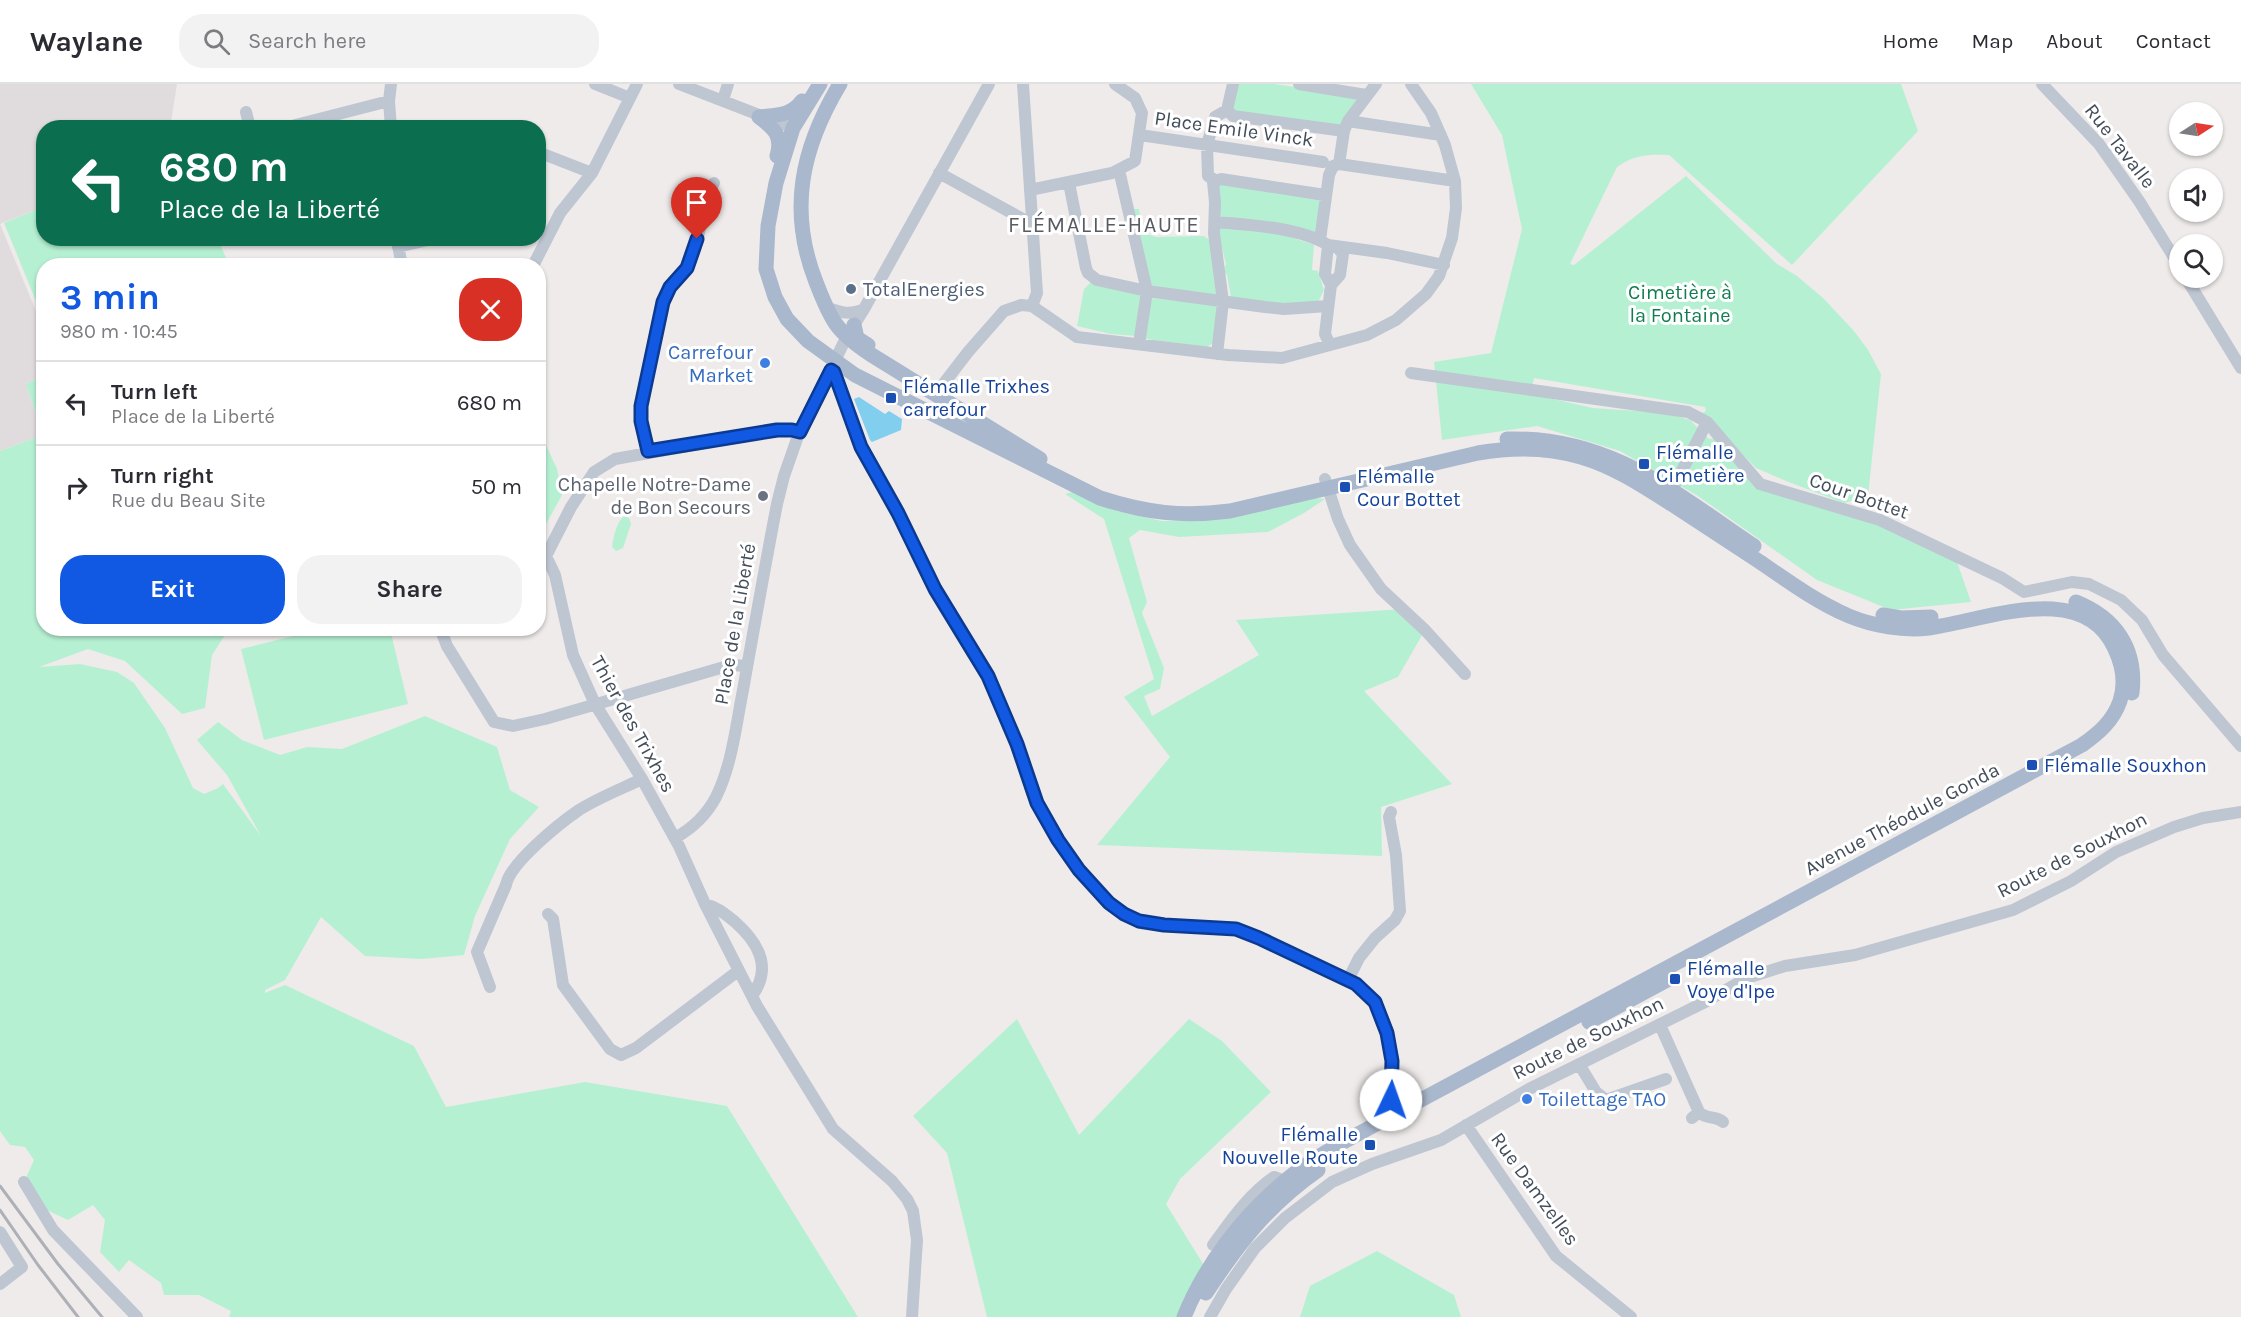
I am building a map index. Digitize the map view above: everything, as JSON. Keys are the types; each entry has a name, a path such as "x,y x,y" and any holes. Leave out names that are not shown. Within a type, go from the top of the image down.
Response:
{"main road":[{"path":"759,117 792,112 814,84"},
{"name":"Avenue Théodule Gonda","path":"820,84 793,128 772,202 765,250 766,268 775,297 787,319 833,365 842,367 1073,486 1100,498 1143,511 1183,515 1230,511 1327,483"},
{"name":"Avenue Théodule Gonda","path":"840,84 819,123 805,165 799,206 803,243 809,264 833,323 850,331 935,396 1077,482 1122,500 1173,508 1205,508 1506,448 1553,451 1581,457 1605,466 1669,496 1826,604 1851,616 1878,625 1928,628 2040,608 2061,608 2091,622 2106,635 2120,659 2123,690 2116,711 2107,725 2082,745 1393,1121 1313,1161 1289,1185 1236,1248 1206,1293 1195,1317"},
{"path":"759,117 775,129 780,140 768,189 772,202"},
{"path":"793,128 819,123"},
{"path":"793,128 802,138 801,153 805,165"},
{"name":"Avenue Théodule Gonda","path":"850,331 938,392 1027,448 1040,460"},
{"name":"Avenue Théodule Gonda","path":"1184,1317 1209,1270 1233,1234 1258,1206 1289,1185"}],"street":[{"path":"390,120 391,84"},
{"path":"595,84 630,98"},
{"path":"546,230 592,173 637,84"},
{"path":"679,84 723,100 759,117 793,128"},
{"path":"723,100 729,84"},
{"name":"Place de la Liberté","path":"675,838 704,816 722,785 747,666 778,497 800,432 850,331 989,84"},
{"path":"1023,84 1037,293 1032,306"},
{"name":"Place Emile Vinck","path":"1115,84 1132,94 1139,104 1142,118 1135,161 1119,170"},
{"name":"Place Emile Vinck","path":"1233,84 1227,110 1233,116 1441,135"},
{"path":"1299,84 1355,90 1376,84"},
{"path":"938,392 968,352 1004,311 1021,305 1032,306 1077,337 1217,354 1282,358 1377,332 1396,320 1426,294 1444,265 1455,223 1455,181 1441,135 1425,102 1411,84"},
{"name":"Rue Tavalle","path":"2042,84 2099,144 2169,249"},
{"path":"1346,126 1355,90"},
{"path":"315,120 389,101"},
{"path":"1227,110 1215,117 1207,145 1208,176 1215,180 1325,195"},
{"path":"246,112 248,120"},
{"name":"Place Emile Vinck","path":"1330,345 1325,334 1331,285 1325,274 1328,244 1325,195 1331,169 1339,164 1346,126"},
{"name":"Place Emile Vinck","path":"1140,135 1323,162"},
{"path":"546,155 592,173"},
{"path":"1339,164 1455,181"},
{"path":"1030,190 1119,170 1147,291 1139,344"},
{"path":"939,173 1032,224"},
{"path":"1215,180 1213,185 1214,233 1224,302 1217,354"},
{"path":"648,451 641,421 641,406 663,302 666,293 682,276 690,262 714,183"},
{"path":"1069,183 1084,262 1088,273 1097,280 1147,291 1284,309 1328,306"},
{"path":"1215,218 1281,230 1328,244 1444,265"},
{"path":"2192,288 2241,368"},
{"path":"828,308 841,314 864,309"},
{"path":"833,365 849,418 865,456 898,513 935,589 992,684 1042,814 1058,840 1087,879 1116,908 1139,921 1164,925 1236,929 1363,989 1375,1002 1387,1033 1392,1061 1393,1121"},
{"name":"Cour Bottet","path":"1411,373 1697,415 1707,422 1760,484 1880,520 2002,578 2025,592 2072,582 2089,584 2121,600 2142,620 2163,655 2241,746"},
{"path":"840,388 846,377 855,375"},
{"path":"1669,496 1707,422"},
{"path":"546,552 594,471 615,459 648,451 777,430 800,432"},
{"path":"1327,483 1338,519 1350,545 1381,589 1425,630 1465,674"},
{"name":"Thier des Trixhes","path":"546,564 555,574 573,655 595,704 642,779 675,838 705,904 752,996 833,1129 892,1180 910,1205 917,1240 912,1317"},
{"path":"443,636 494,722 513,726 545,719 731,665 747,666"},
{"path":"490,987 477,952 507,877 524,856 579,810 642,779"},
{"path":"1348,980 1359,958 1375,938 1395,920 1400,911 1396,855 1389,817 1391,812"},
{"name":"Route de Souxhon","path":"1210,1317 1226,1289 1255,1248 1285,1218 1332,1182 1372,1164 1436,1143 1529,1089 1705,1002 1756,974 1785,966 1855,955 2013,910 2072,881 2100,861 2126,848 2183,824 2203,818 2241,812"},
{"path":"705,904 715,907 731,919 749,934 758,946 762,962 761,975 758,988 752,996"},
{"path":"548,914 553,919 563,985 610,1049 621,1055 636,1048 738,971"},
{"path":"1660,1024 1695,1115 1724,1122"},
{"path":"1579,1064 1596,1092 1605,1100 1666,1079"},
{"name":"Rue Damzelles","path":"1466,1125 1556,1256 1631,1317"},
{"name":"Avenue Théodule Gonda","path":"1213,1245 1258,1188 1274,1177 1289,1185"},
{"path":"24,1182 53,1230 137,1317"},
{"path":"0,1232 22,1267 0,1284"}],"shaded area":[{"path":"0,84 177,84 171,120 36,120 36,210 0,224"},
{"path":"0,224 36,311 36,379 26,384 36,414 36,438 0,451"}],"green space":[{"path":"1237,84 1274,84 1355,95 1358,100 1340,126 1234,113"},
{"name":"Cimetière à la Fontaine","path":"1471,84 1901,84 1918,131 1792,265 1669,155 1648,155 1635,158 1617,167 1570,264 1574,265 1686,176 1777,264 1797,276 1823,298 1854,331 1868,350 1881,374 1868,496 1844,503 1756,468 1702,413 1706,411 1705,407 1534,378 1531,394 1593,408 1666,413 1690,420 1709,439 1715,438 1760,484 1880,520 1955,556 1971,602 1891,610 1817,580 1698,496 1620,451 1537,426 1442,440 1434,362 1491,353 1522,229 1502,135"},
{"path":"1221,184 1320,198 1317,234 1221,218 1217,187"},
{"path":"1131,209 1139,209 1142,229 1147,234 1156,237 1204,236 1211,241 1216,295 1151,288"},
{"path":"36,210 36,246 221,246 226,258 36,258 36,301 4,223"},
{"path":"1221,228 1279,233 1314,245 1312,270 1318,271 1324,290 1318,302 1281,305 1231,297 1227,275 1223,271 1226,264 1218,232"},
{"path":"1091,282 1142,294 1136,336 1111,334 1077,326 1084,289"},
{"path":"1151,298 1217,305 1213,343 1207,347 1146,339"},
{"path":"36,379 36,413 26,384"},
{"path":"36,438 36,636 224,636 212,655 205,708 182,714 125,661 88,649 39,667 80,664 117,672 134,683 165,728 193,788 204,794 223,784 261,836 227,775 197,740 218,722 242,740 280,755 307,747 342,749 425,716 497,747 510,790 539,807 510,839 475,916 464,955 422,959 365,956 321,917 285,980 265,990 265,993 285,985 414,1046 446,1107 585,1082 727,1106 858,1317 229,1317 231,1311 199,1295 164,1295 161,1283 129,1260 119,1272 100,1252 105,1220 93,1205 68,1220 38,1206 24,1182 34,1160 25,1147 10,1145 0,1131 0,451"},
{"path":"546,445 557,469 562,495 546,524"},
{"path":"1073,492 1117,511 1162,521 1201,521 1242,515 1307,497 1325,499 1268,532 1179,537 1140,530 1129,538 1147,602 1142,613 1164,668 1160,689 1144,696 1152,716 1259,655 1236,620 1403,609 1425,630 1398,677 1364,691 1452,784 1381,807 1382,856 1097,845 1170,757 1124,697 1154,679 1104,519 1065,494"},
{"path":"624,516 629,518 631,524 623,548 616,551 612,547 613,539 617,526"},
{"path":"293,636 392,636 408,704 264,740 241,649"},
{"path":"1017,1019 1079,1135 1189,1019 1222,1041 1271,1092 1180,1179 1166,1204 1205,1267 1178,1317 987,1317 947,1153 913,1116"},
{"path":"1377,1251 1454,1295 1461,1317 1300,1317 1310,1286"}],"water":[{"path":"859,397 885,414 889,411 902,419 901,430 872,442 854,399"}],"railway":[{"path":"0,1186 58,1264 102,1317"},
{"path":"0,1210 78,1317"}],"place":[{"name":"TotalEnergies","path":"851,289"},
{"name":"Carrefour Market","path":"765,363"},
{"name":"Flémalle Trixhes carrefour","path":"891,398"},
{"name":"Flémalle Cimetière","path":"1644,464"},
{"name":"Flémalle Cour Bottet","path":"1345,487"},
{"name":"Chapelle Notre-Dame de Bon Secours","path":"763,496"},
{"name":"Flémalle Souxhon","path":"2032,765"},
{"name":"Flémalle Voye d'Ipe","path":"1675,979"},
{"name":"Toilettage TAO","path":"1527,1099"},
{"name":"Flémalle Nouvelle Route","path":"1370,1145"}],"district":[{"name":"FLÉMALLE-HAUTE","path":"1104,225"}],"route":[{"path":"697,239 687,268 670,287 663,302 641,406 641,421 648,451 777,430 800,432 831,370 834,372 846,410 865,456 898,513 935,589 988,676 1023,759 1042,814 1079,870 1109,903 1139,921 1164,925 1236,929 1356,984 1375,1002 1387,1033 1392,1061 1391,1100"}]}
